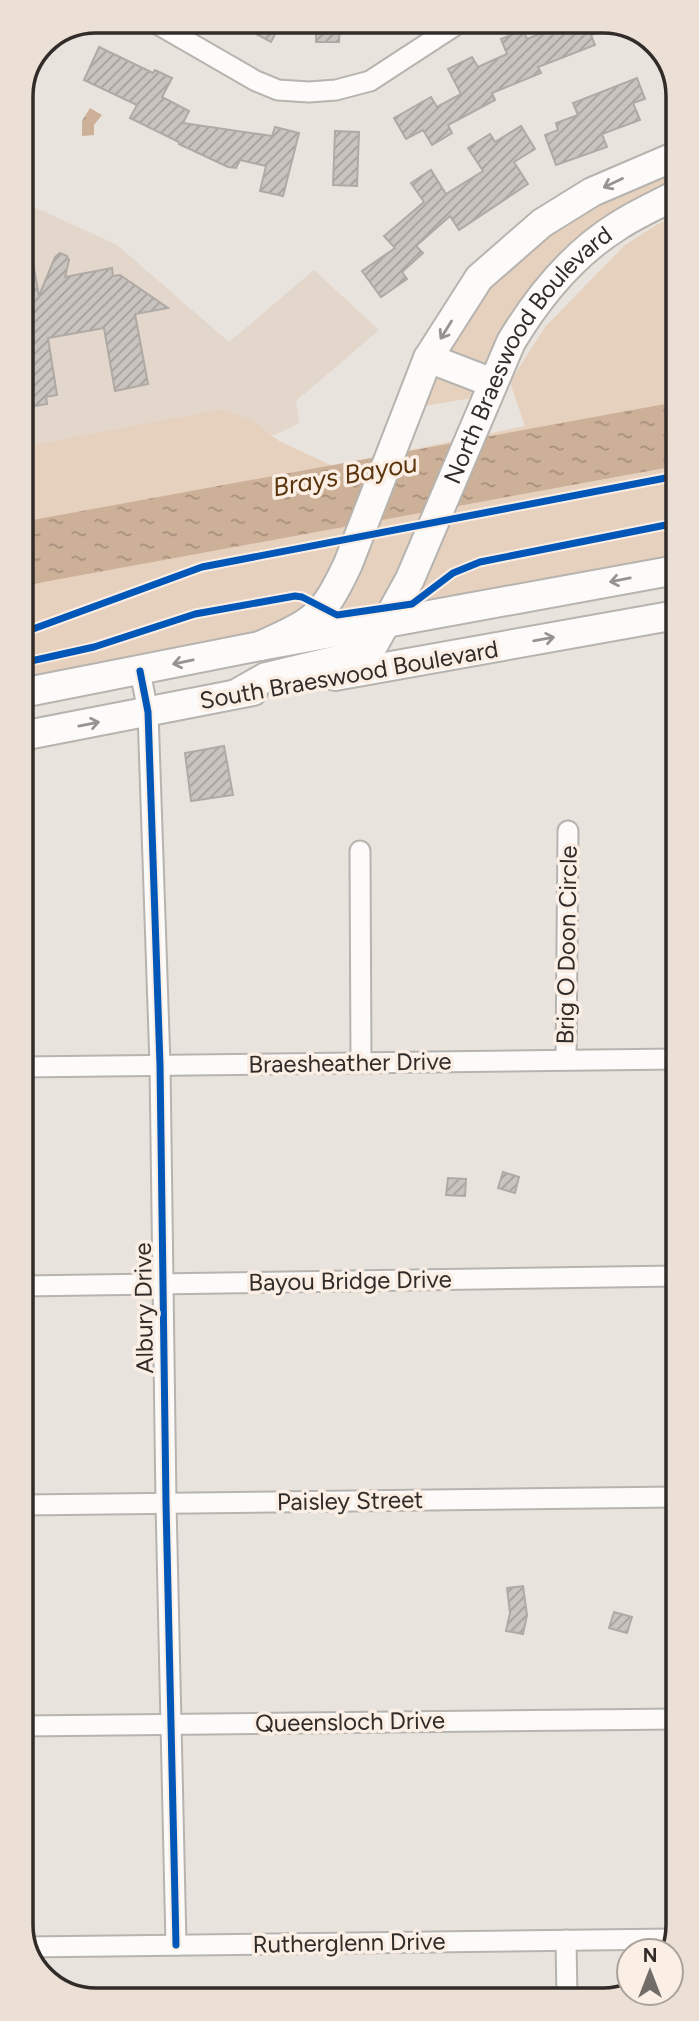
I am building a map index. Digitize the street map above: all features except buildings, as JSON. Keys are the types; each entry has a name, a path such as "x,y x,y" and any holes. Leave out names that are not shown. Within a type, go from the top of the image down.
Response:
{"main road":[{"name":"North Braeswood Boulevard","path":"260,646 305,625 324,608 348,564 428,358 479,278 542,223 592,192 666,160"},
{"name":"North Braeswood Boulevard","path":"236,694 266,677 350,657 373,645 410,579 511,342 531,308 591,246 617,226 666,199"},
{"path":"428,358 488,394"},
{"name":"South Braeswood Boulevard","path":"33,691 260,646 666,572"},
{"path":"410,579 422,597 451,612"},
{"name":"South Braeswood Boulevard","path":"33,735 236,694 666,617"}],"street":[{"path":"173,33 256,81 278,90 309,92 336,90 370,80 443,33"},
{"name":"Albury Drive","path":"140,671 149,712 160,1065 176,1945"},
{"name":"Brig O Doon Circle","path":"566,1060 568,831"},
{"path":"360,851 361,1062"},
{"name":"Braesheather Drive","path":"33,1067 666,1059"},
{"name":"Bayou Bridge Drive","path":"33,1286 666,1276"},
{"name":"Paisley Street","path":"33,1505 666,1497"},
{"name":"Queensloch Drive","path":"33,1726 666,1718"},
{"path":"566,1940 567,1988"},
{"name":"Rutherglenn Drive","path":"38,1947 615,1940"}],"shaded area":[{"path":"666,173 666,191 638,204 486,367 447,353 479,300 508,268 560,222"},
{"path":"33,206 117,245 229,342 314,270 379,330 296,401 299,423 275,435 203,434 33,465"},
{"path":"666,220 666,561 33,675 33,445 223,409 253,421 279,441 333,466 525,426 510,382 545,327 625,245"},
{"path":"436,374 475,389 472,398 424,406"}],"water":[{"path":"90,108 102,115 94,125 94,135 82,136 82,121"},
{"name":"Brays Bayou","path":"666,404 666,468 33,584 33,520"}],"cycle path":[{"path":"33,629 202,567 666,478"},
{"path":"33,661 94,647 195,614 295,596 337,615 412,604 453,573 480,562 666,525"},
{"path":"140,671 148,712 160,1065 176,1945"}]}
